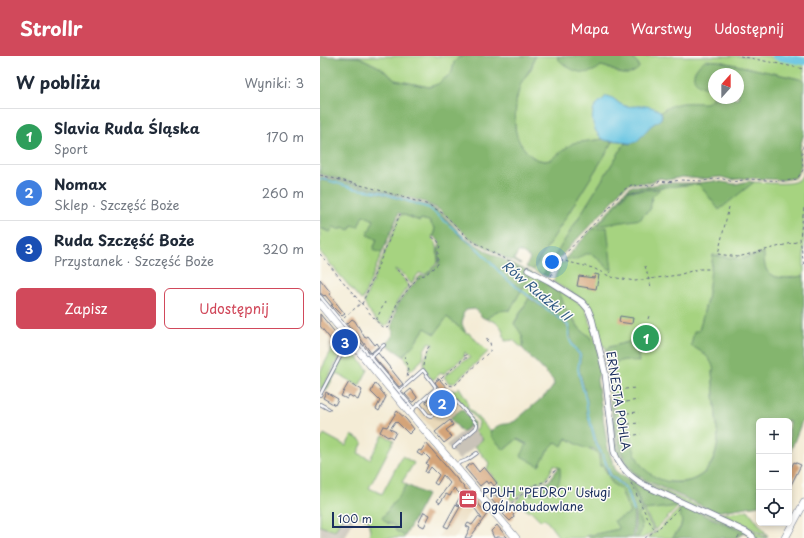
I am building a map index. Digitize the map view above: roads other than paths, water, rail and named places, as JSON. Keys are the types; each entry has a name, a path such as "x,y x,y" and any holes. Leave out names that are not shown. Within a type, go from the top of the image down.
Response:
{"street":[{"name":"ERNESTA POHLA","path":"528,270 550,281 585,304 592,319 605,372 614,451 620,465 629,475 644,485 746,532 753,538"},
{"path":"321,309 411,411 454,465 516,538"},
{"path":"785,538 804,503"}],"lane":[{"path":"320,296 399,391 411,411 434,391 435,386 423,370 399,391"},
{"path":"370,357 384,345"},
{"path":"320,395 340,358 354,346"},
{"path":"419,404 428,415 431,416 452,401 456,401 474,421 477,425 476,428 454,447"},
{"path":"320,404 329,409"},
{"path":"454,465 469,459 477,452"}],"water":[{"path":"606,96 611,97 625,106 643,106 659,110 662,117 649,127 635,142 629,143 605,140 601,138 595,130 592,116 596,105"}],"waterway":[{"path":"776,56 804,61"},
{"name":"Rów Rudzki II","path":"320,179 356,189 380,192 429,208 479,250 505,278 568,325 570,341 580,355 578,369 596,443 604,458 610,475 627,489 634,511"}],"place":[{"name":"Slavia Ruda Śląska","path":"646,338"},
{"name":"Ruda Szczęść Boże","path":"345,342"},
{"name":"Nomax","path":"442,403"},
{"name":"PPUH \"PEDRO\" Usługi Ogólnobudowlane","path":"468,499"}]}
